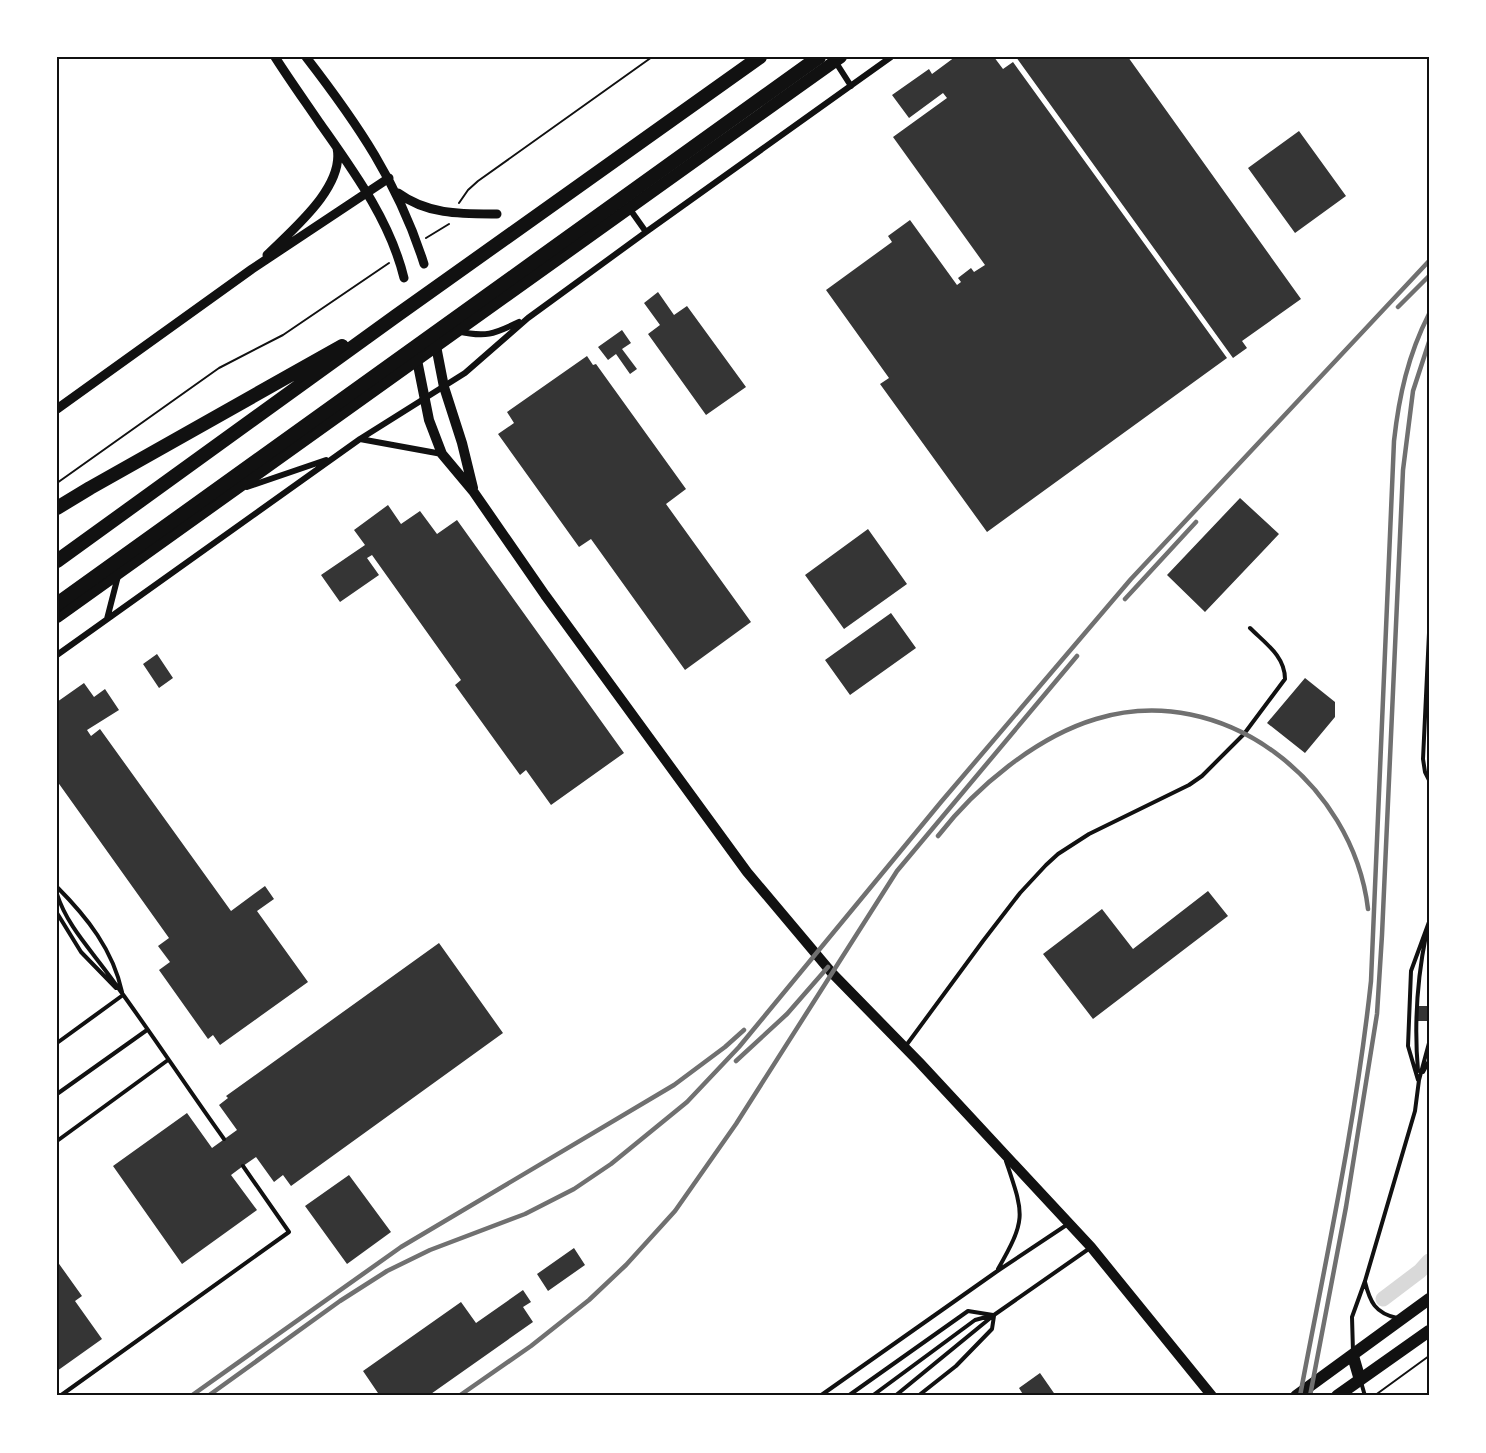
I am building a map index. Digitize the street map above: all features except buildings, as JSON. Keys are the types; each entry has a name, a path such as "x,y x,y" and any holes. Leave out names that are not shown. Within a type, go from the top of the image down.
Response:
{"highway":[{"path":"57,561 760,57"},
{"path":"57,604 819,57"},
{"path":"57,508 396,316"}],"main road":[{"path":"57,617 838,59"},
{"path":"436,346 444,387 462,443 473,491"},
{"path":"417,359 429,420 442,454 473,491 545,595 747,872 815,954 1091,1247 1212,1396"},
{"path":"1296,1396 1429,1299"},
{"path":"1337,1396 1429,1331"},
{"path":"1353,1356 1360,1380"}],"street":[{"path":"275,57 367,193 398,256 404,278"},
{"path":"306,57 348,113 389,178 418,244 424,264"},
{"path":"57,655 360,439 465,373 528,318 891,57"},
{"path":"838,59 851,86"},
{"path":"252,269 296,226 326,191 337,168 336,144"},
{"path":"57,409 252,269 389,178"},
{"path":"396,192 423,207 455,214 497,214"},
{"path":"628,207 646,232"},
{"path":"455,331 476,336 494,334 528,318"},
{"path":"360,439 442,454"},
{"path":"232,492 335,457"},
{"path":"107,619 119,573"}],"lane":[{"path":"905,1047 983,940 1020,893 1046,865 1058,854 1089,834 1189,785 1212,768 1244,734 1285,679 1283,664 1279,657 1250,628"},
{"path":"1429,633 1423,759 1429,780"},
{"path":"57,887 85,917 106,949 118,975 123,995"},
{"path":"57,894 73,926 224,1139"},
{"path":"57,913 81,952 123,995"},
{"path":"1419,1080 1416,1046 1419,970 1429,922"},
{"path":"1419,1080 1408,1046 1411,971 1429,922"},
{"path":"57,1043 123,995"},
{"path":"57,1094 147,1030"},
{"path":"1353,1356 1352,1317 1365,1281 1415,1111 1419,1080 1429,1044"},
{"path":"57,1141 168,1060"},
{"path":"1419,1080 1429,1061"},
{"path":"996,1272 1014,1241 1020,1222 1021,1205 1002,1150"},
{"path":"60,1396 289,1232 243,1166"},
{"path":"820,1396 1069,1223"},
{"path":"895,1396 994,1315 1091,1247"},
{"path":"1365,1281 1372,1303 1378,1310 1402,1319"},
{"path":"849,1396 968,1311 994,1315"},
{"path":"872,1396 975,1320 994,1315"},
{"path":"918,1396 956,1366 992,1329 994,1315"},
{"path":"1360,1380 1365,1396"}],"path":[{"path":"418,244 452,222 463,196 472,186 652,57"},
{"path":"57,483 219,368 283,335 398,256"},
{"path":"1374,1396 1429,1356"}],"waterway":[{"path":"1383,1299 1420,1271 1429,1261"}],"railway":[{"path":"208,1396 340,1301 387,1271 430,1250 525,1214 574,1189 611,1164 687,1102 739,1047 941,802 1131,579 1429,261"},
{"path":"1398,307 1429,276"},
{"path":"1300,1396 1349,1137 1365,1033 1371,981 1394,441 1406,376 1415,345 1429,314"},
{"path":"1310,1396 1346,1207 1377,1014 1403,470 1413,391 1429,342"},
{"path":"1125,599 1196,522"},
{"path":"459,1396 531,1346 589,1300 626,1265 675,1211 736,1124 897,871 1077,656"},
{"path":"938,836 989,782 1051,738 1096,719 1144,711 1190,715 1234,729 1274,752 1309,783 1337,821 1357,863 1368,909"},
{"path":"736,1061 787,1014 828,967"},
{"path":"191,1396 401,1247 674,1085 744,1030"}]}
